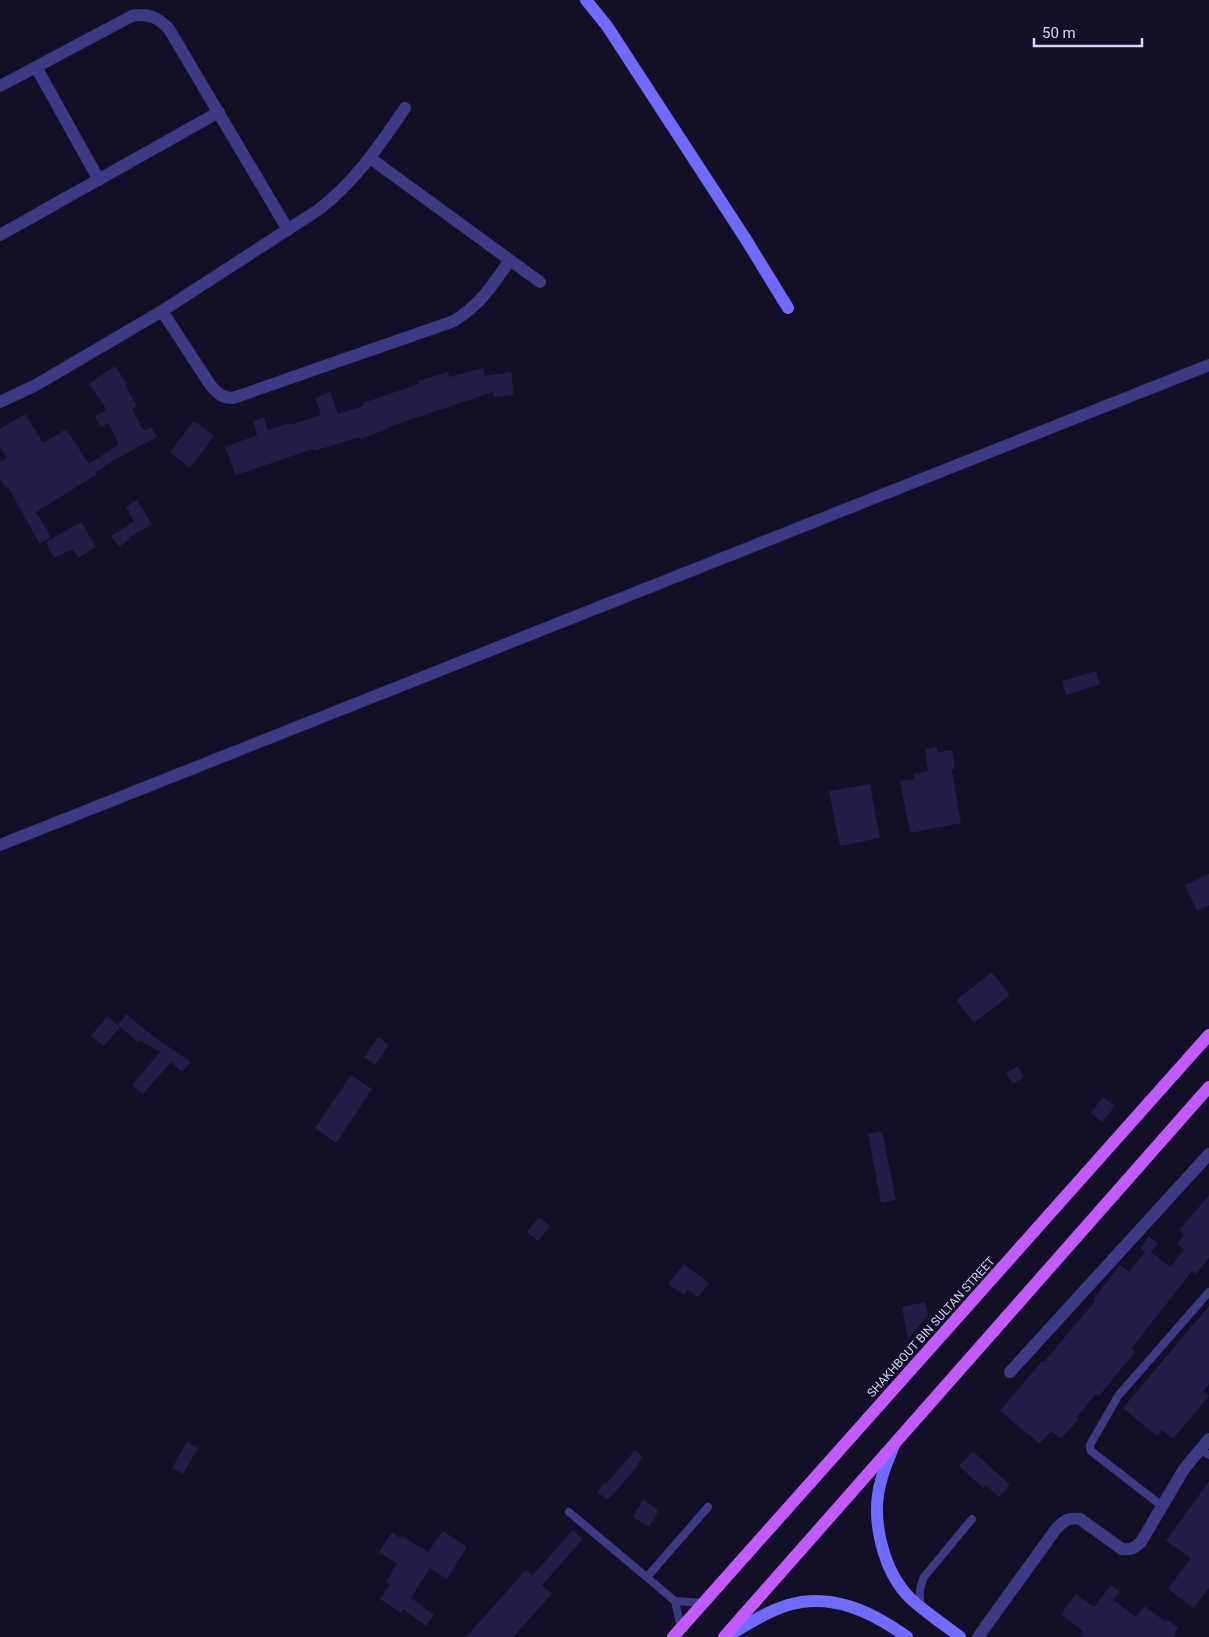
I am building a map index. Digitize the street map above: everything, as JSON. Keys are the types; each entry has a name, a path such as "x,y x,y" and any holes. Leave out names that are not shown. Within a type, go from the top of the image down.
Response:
{"main road":[{"name":"SHAKHBOUT BIN SULTAN STREET","path":"677,1633 1209,1034"},
{"path":"725,1637 1209,1087"}],"street":[{"path":"586,0 612,34 745,238 788,308"},
{"path":"0,86 132,16 150,15 170,29 288,230"},
{"path":"36,67 99,180"},
{"path":"0,402 36,385 162,311 288,230 337,195 370,158 405,108"},
{"path":"0,235 219,112"},
{"path":"370,158 540,282"},
{"path":"162,311 211,386 226,398 234,398 454,322 471,310 485,296 510,260"},
{"path":"0,845 1209,365"},
{"path":"1010,1372 1209,1154"},
{"path":"895,1443 880,1480 877,1500 882,1548 899,1585 912,1599 960,1637"},
{"path":"978,1637 1056,1529 1065,1520 1080,1519 1122,1549 1129,1550 1136,1547 1141,1542 1184,1469 1206,1448"},
{"path":"725,1637 759,1617 789,1605 814,1601 842,1604 866,1611 888,1623 907,1637"}],"lane":[{"path":"1162,1506 1091,1451 1090,1445 1118,1396 1209,1292"},
{"path":"647,1577 708,1507"},
{"path":"569,1512 675,1601 703,1603"},
{"path":"922,1607 919,1595 920,1585 924,1577 972,1519"},
{"path":"675,1601 677,1633"}],"building":[{"path":"115,366 127,384 125,385 137,406 132,409 144,431 151,427 157,437 114,460 95,473 96,475 36,512 51,537 40,544 8,487 6,488 0,478 0,462 7,458 0,447 0,429 25,414 43,443 66,429 89,464 119,444 108,423 101,427 95,416 107,410 89,384"},
{"path":"483,368 485,376 511,372 514,395 494,397 493,392 388,427 388,429 360,439 360,437 314,451 313,449 236,475 225,447 257,435 253,421 264,417 268,430 321,415 315,398 330,392 338,414 363,406 363,403 419,384 418,381 448,372 449,377"},
{"path":"194,421 214,436 190,468 170,452"},
{"path":"137,500 152,524 129,538 119,547 111,536 134,521 126,507"},
{"path":"81,522 96,547 78,558 73,549 54,558 46,542"},
{"path":"1096,671 1100,684 1066,695 1062,681"},
{"path":"937,747 938,752 952,750 955,769 952,770 961,823 910,833 900,781 915,779 914,774 928,771 925,749"},
{"path":"870,784 880,838 840,846 829,791"},
{"path":"1209,874 1209,905 1197,911 1185,885"},
{"path":"992,972 1010,995 974,1023 956,1000"},
{"path":"126,1014 153,1036 191,1062 182,1072 171,1062 143,1094 132,1085 160,1052 140,1040 138,1042 118,1025"},
{"path":"107,1016 120,1027 104,1046 91,1036"},
{"path":"378,1037 389,1045 375,1065 364,1057"},
{"path":"1018,1066 1024,1077 1013,1084 1006,1073"},
{"path":"351,1075 372,1089 336,1143 315,1128"},
{"path":"1103,1097 1115,1106 1102,1122 1091,1113"},
{"path":"882,1131 896,1200 881,1203 868,1134"},
{"path":"1209,1195 1209,1258 1195,1275 1192,1271 1131,1349 1135,1352 1099,1396 1096,1394 1076,1418 1078,1420 1061,1439 1051,1431 1040,1444 1000,1411 1095,1301 1093,1300 1120,1265 1129,1272 1145,1252 1140,1248 1149,1236 1158,1244 1151,1252 1170,1267 1184,1250 1177,1244 1184,1234 1179,1230"},
{"path":"539,1217 550,1226 538,1241 527,1232"},
{"path":"684,1264 709,1283 698,1297 688,1290 684,1295 668,1284"},
{"path":"925,1302 928,1315 908,1339 902,1307"},
{"path":"1209,1306 1209,1384 1203,1391 1209,1396 1173,1439 1162,1430 1157,1436 1123,1408"},
{"path":"187,1442 198,1448 183,1474 172,1468"},
{"path":"635,1450 643,1457 637,1467 608,1500 597,1492"},
{"path":"973,1451 1010,1485 999,1497 986,1485 983,1488 959,1466"},
{"path":"1209,1481 1209,1588 1194,1608 1168,1589 1191,1558 1166,1541"},
{"path":"643,1500 659,1510 649,1527 633,1517"},
{"path":"573,1530 583,1539 542,1585 552,1594 513,1637 466,1637 526,1570 532,1576"},
{"path":"443,1531 467,1547 447,1579 430,1568 411,1598 434,1615 426,1626 403,1609 401,1613 380,1599 390,1584 386,1582 397,1564 379,1552 392,1532 428,1552"},
{"path":"1111,1585 1120,1592 1113,1600 1136,1617 1144,1606 1178,1628 1172,1637 1080,1637 1084,1632 1061,1614 1076,1594 1094,1607"}]}
